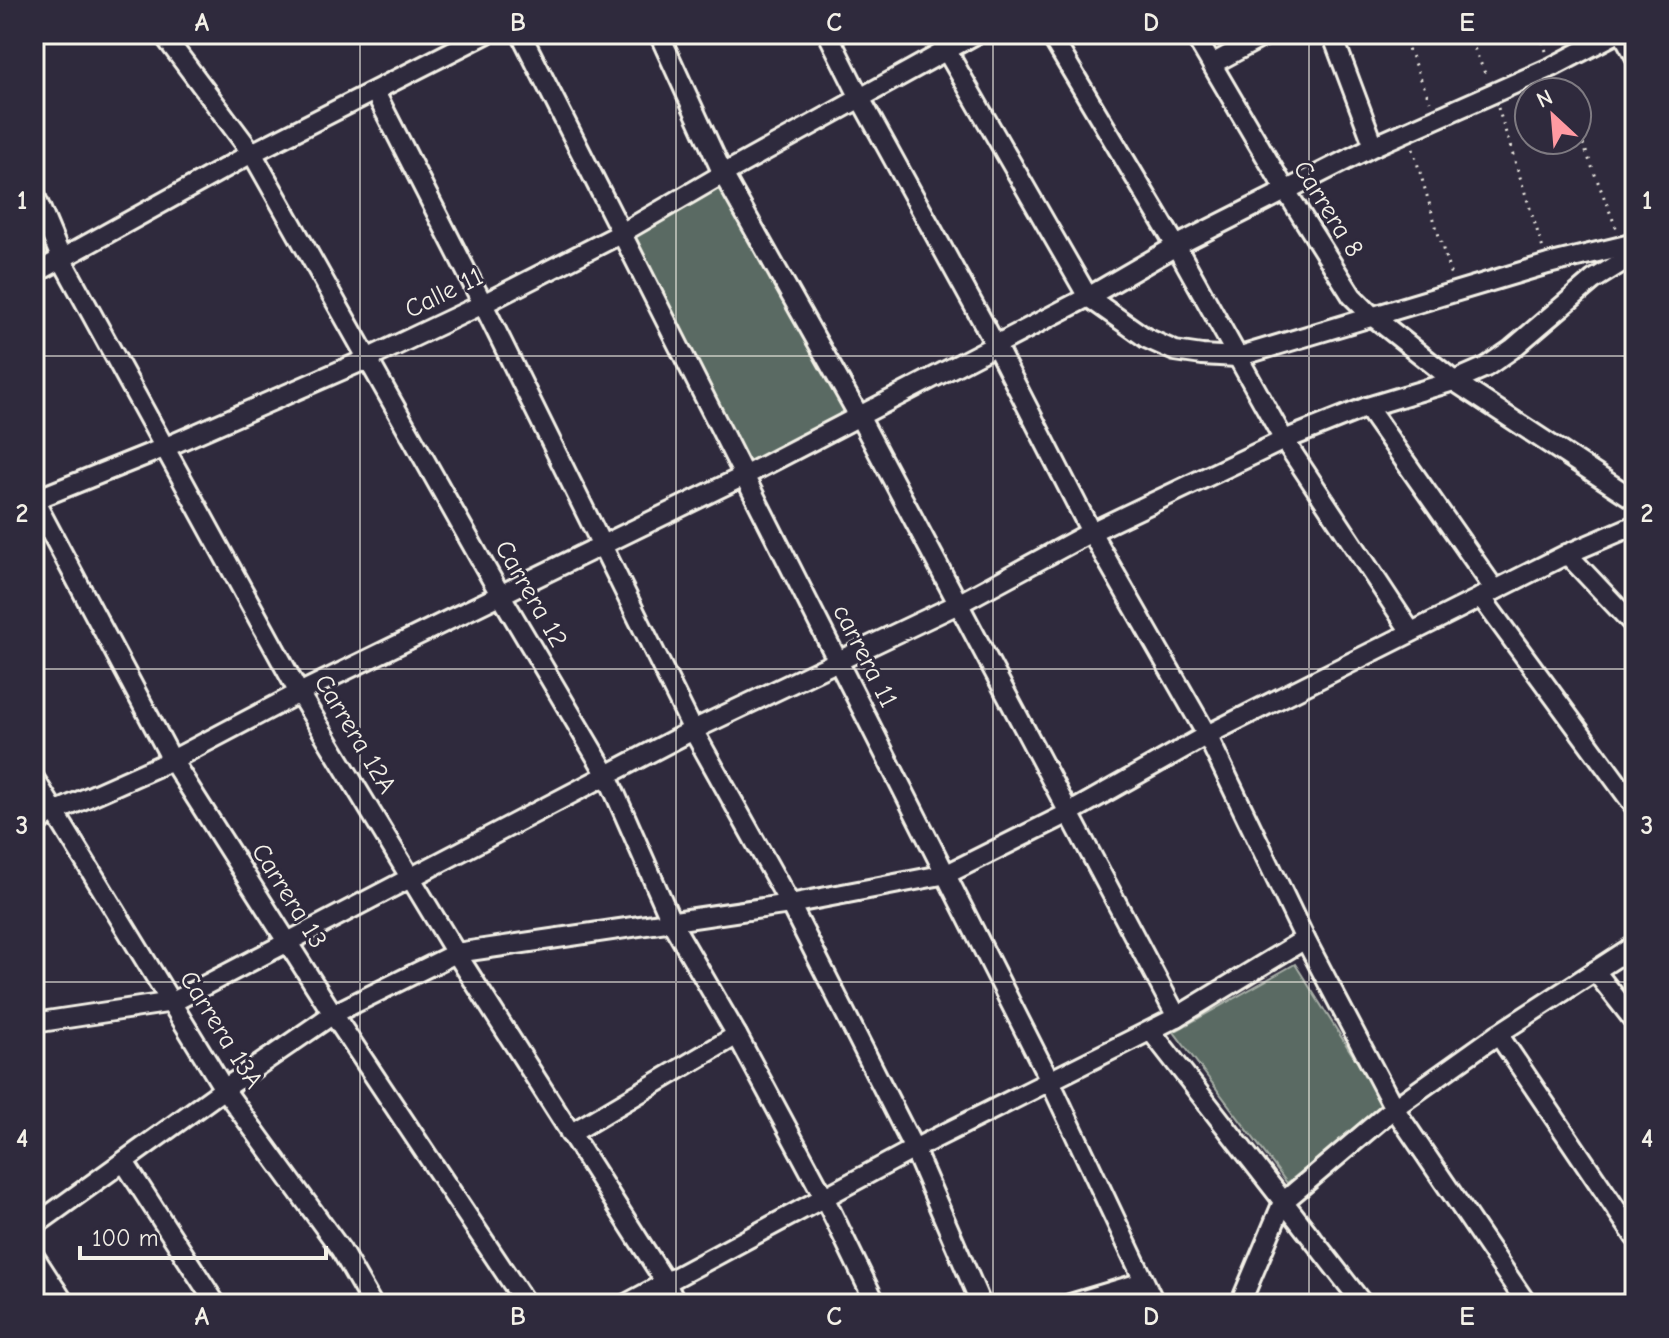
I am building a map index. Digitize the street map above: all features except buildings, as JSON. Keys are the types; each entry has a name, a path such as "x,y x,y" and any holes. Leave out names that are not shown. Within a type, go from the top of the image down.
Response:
{"street":[{"name":"Carrera 12","path":"163,34 252,153 500,594 607,775 672,923 737,1035 824,1197 876,1304"},
{"path":"34,274 252,153 486,34"},
{"name":"carrera 11","path":"521,34 947,874 1049,1079 1155,1304"},
{"path":"659,34 723,174 859,416 1177,1017"},
{"path":"828,34 996,346 1091,532 1207,735 1305,939 1394,1108 1527,1304"},
{"path":"937,34 1088,297 1146,338 1175,351 1237,357 1548,264 1631,248"},
{"name":"Calle 11","path":"34,500 166,447 367,359 483,304 620,234 976,34"},
{"path":"1050,34 1176,246 1284,440 1411,632"},
{"name":"Carrera 8","path":"1194,34 1352,296 1371,315 1454,381 1635,500"},
{"path":"1212,64 1268,34"},
{"path":"1332,34 1374,146"},
{"path":"34,824 172,760 299,693 746,475 996,346 1176,246 1374,146 1493,94 1615,34"},
{"path":"1623,34 1635,56"},
{"path":"375,92 693,730 790,904 914,1149 981,1304"},
{"name":"Carrera 12A","path":"34,193 62,260 299,693 456,953 666,1283 676,1304"},
{"path":"34,1023 173,1002 693,730 958,604 1091,532 1284,440 1367,407 1454,381 1486,367 1512,349 1631,248"},
{"path":"1367,407 1488,594 1635,807"},
{"name":"Carrera 13","path":"34,500 172,760 333,1014 526,1304"},
{"path":"34,1226 333,1014 456,953 672,923 947,874 1069,813 1207,735 1567,554 1635,525"},
{"path":"1567,554 1635,626"},
{"name":"Carrera 13A","path":"34,778 224,1089 341,1250 372,1304"},
{"path":"626,1304 914,1149 1049,1079 1151,1031 1305,939"},
{"path":"1240,1304 1283,1202 1394,1108 1498,1034 1635,945"},
{"path":"1595,971 1635,1022"},
{"path":"1151,1031 1363,1304"},
{"path":"1498,1034 1635,1237"},
{"path":"570,1134 737,1035"},
{"path":"124,1162 216,1304"},
{"path":"34,1256 61,1297 38,1304"},
{"path":"1070,1304 1143,1282"},
{"path":"1627,1304 1635,1298"}],"path":[{"path":"1402,34 1438,119"},
{"path":"1468,34 1493,94 1548,264"},
{"path":"1408,133 1455,291"},
{"path":"1589,156 1631,248"}],"green space":[{"path":"722,179 853,414 746,470 626,236"},
{"path":"1295,964 1385,1106 1287,1183 1174,1032"}]}
